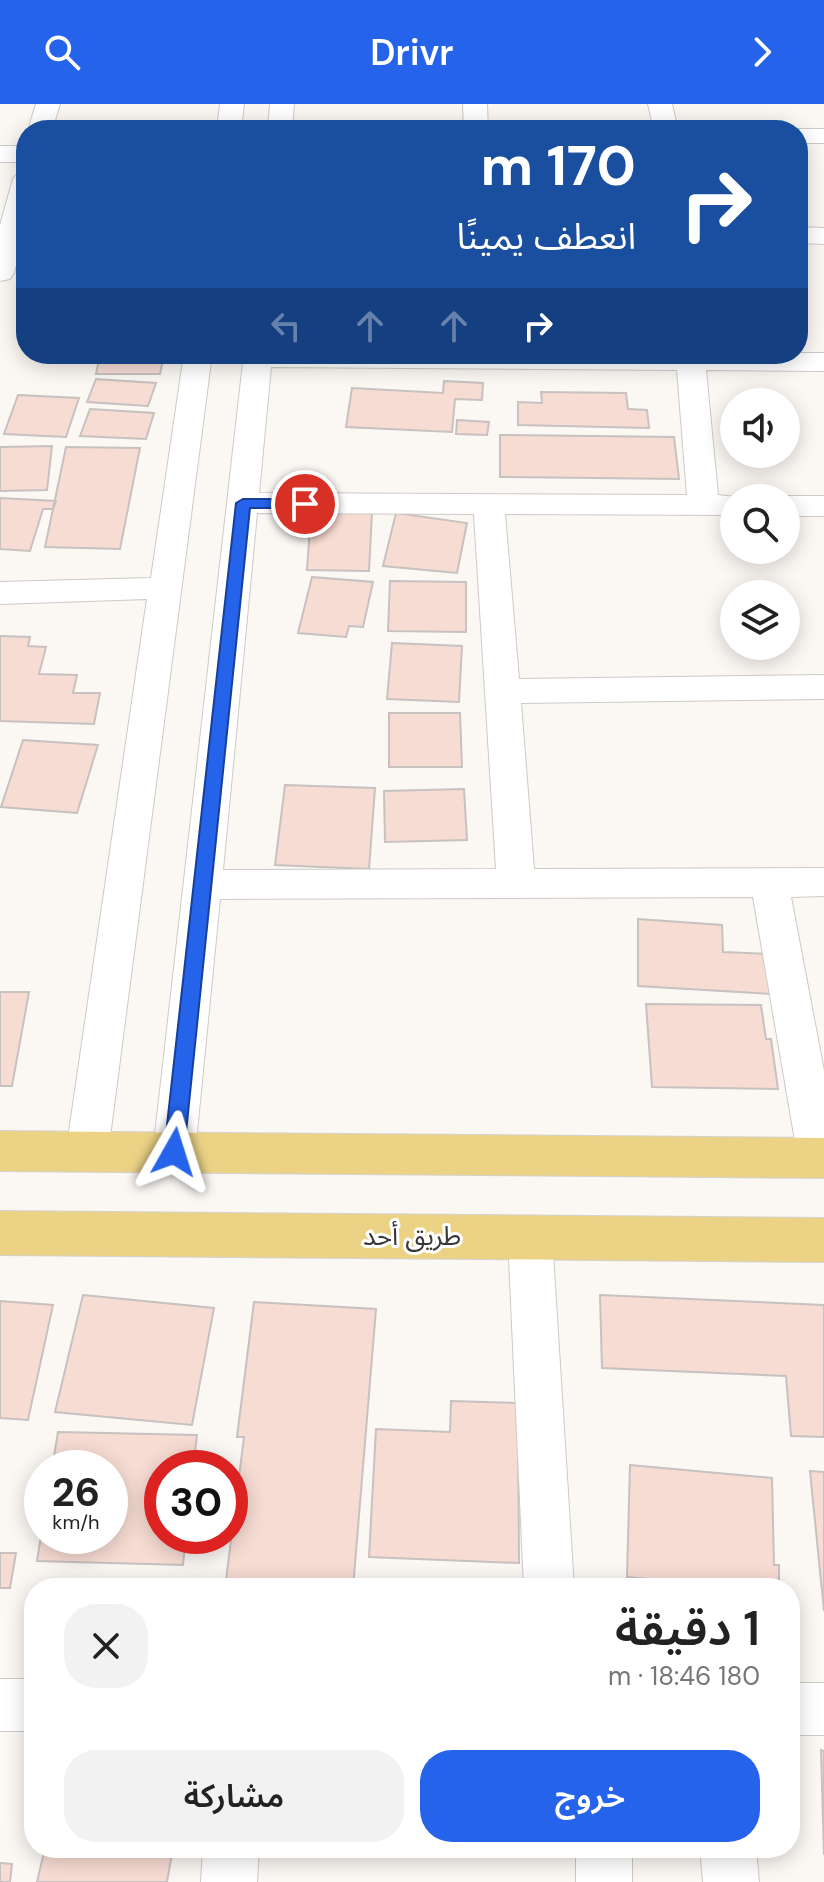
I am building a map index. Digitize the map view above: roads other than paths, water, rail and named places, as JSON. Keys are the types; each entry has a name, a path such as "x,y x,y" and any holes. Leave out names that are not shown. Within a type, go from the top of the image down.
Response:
{"main road":[{"path":"0,1151 822,1158"},
{"name":"طريق أحد","path":"0,1233 824,1240"}],"street":[{"path":"4,275 16,232"},
{"path":"87,1152 197,364"},
{"path":"174,1152 256,364"},
{"path":"691,364 703,505"},
{"path":"243,503 720,505"},
{"path":"489,504 516,883"},
{"path":"800,506 824,506"},
{"path":"0,593 165,588"},
{"path":"502,691 824,687"},
{"path":"769,882 822,1158"},
{"path":"202,885 824,882"},
{"path":"530,1237 548,1578"},
{"path":"0,1705 24,1705"},
{"path":"800,1709 824,1709"},
{"path":"229,1882 230,1858"},
{"path":"604,1858 604,1882"},
{"path":"729,1858 731,1882"}]}
